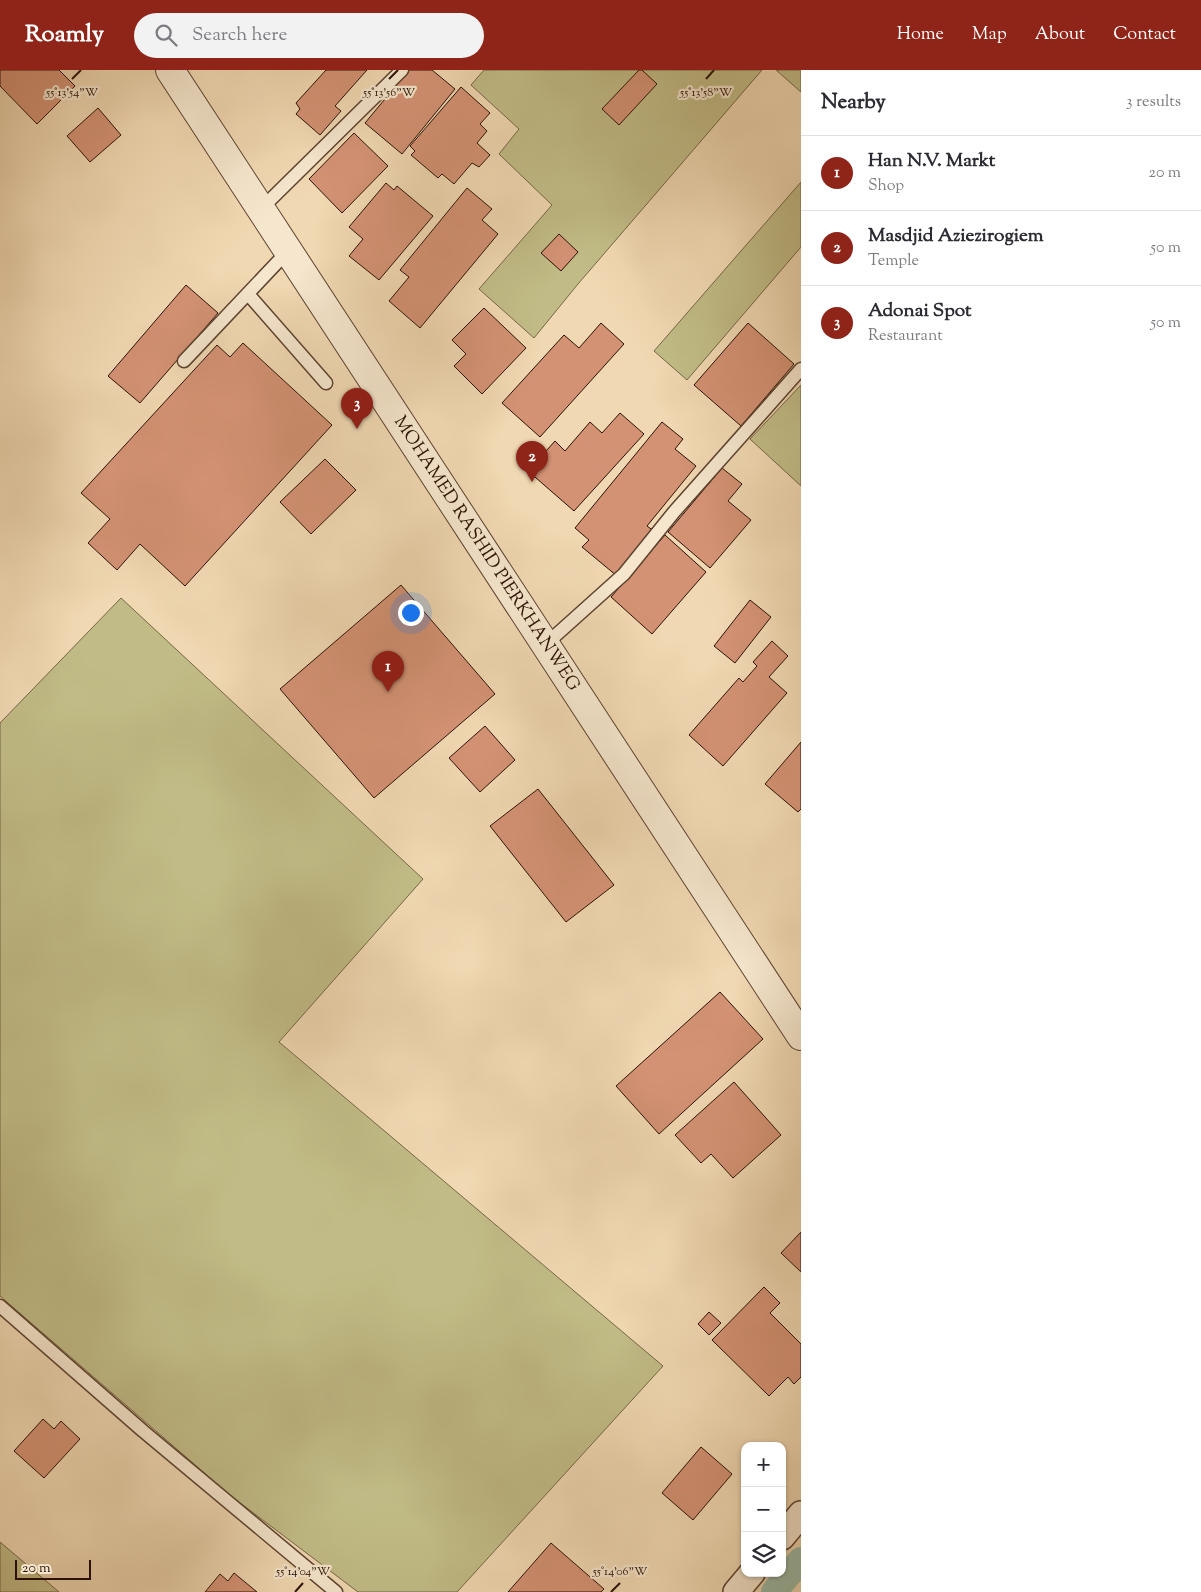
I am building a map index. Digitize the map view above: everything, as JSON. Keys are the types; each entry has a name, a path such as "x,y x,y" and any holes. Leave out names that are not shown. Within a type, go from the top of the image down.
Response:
{"street":[{"name":"MOHAMED RASHID PIERKHANWEG","path":"170,70 801,1036"},
{"path":"786,1532 801,1514"},
{"path":"736,1592 749,1577"}],"lane":[{"path":"261,209 402,70"},
{"path":"184,361 288,251"},
{"path":"248,294 326,382"},
{"path":"546,644 624,574 674,512 801,369"},
{"path":"0,1306 143,1431 336,1592"}],"shaded area":[{"path":"484,70 762,70 534,338 479,289 552,205 499,154 519,129 471,85"},
{"path":"776,70 801,70 801,92"},
{"path":"801,182 801,247 687,380 654,351"},
{"path":"801,385 801,486 750,439"},
{"path":"121,598 423,879 279,1042 663,1366 457,1592 358,1592 231,1496 0,1296 0,723"},
{"path":"0,1542 59,1592 0,1592"}],"building":[{"path":"0,70 59,70 75,86 37,124 0,86"},
{"path":"326,70 367,70 335,106 341,111 320,135 296,114 300,109 296,103"},
{"path":"409,70 432,70 455,89 402,154 365,123"},
{"path":"639,70 642,70 657,84 619,125 602,109"},
{"path":"461,87 490,113 480,124 487,131 477,143 490,155 479,167 472,163 454,184 442,174 438,178 411,155 415,151 410,146"},
{"path":"98,108 121,135 90,162 67,136"},
{"path":"354,133 388,166 342,213 309,179"},
{"path":"386,183 394,190 397,186 433,216 379,280 349,256 363,239 349,227"},
{"path":"467,188 492,209 482,220 498,234 420,328 389,301 409,277 400,270"},
{"path":"559,234 578,252 561,271 541,253"},
{"path":"186,285 218,313 140,403 108,376"},
{"path":"484,308 526,348 482,394 454,366 466,354 452,340"},
{"path":"601,323 624,344 540,437 502,403 564,335 579,348"},
{"path":"748,323 794,364 741,426 694,385"},
{"path":"243,343 332,425 185,586 140,544 117,570 88,543 110,519 81,493 217,345 230,357"},
{"path":"620,413 644,434 574,511 528,471 555,441 565,451 590,422 602,433"},
{"path":"662,422 683,439 675,449 696,466 647,526 654,531 617,576 582,547 589,540 575,528"},
{"path":"325,459 356,490 311,534 280,502"},
{"path":"722,468 742,484 728,501 751,520 710,568 668,532"},
{"path":"665,535 706,572 652,634 611,597"},
{"path":"401,585 495,694 374,798 280,689"},
{"path":"750,600 771,617 735,663 714,646"},
{"path":"772,641 788,656 769,677 787,693 723,766 689,735 739,678 743,682 757,666 753,662"},
{"path":"485,726 515,760 480,792 449,758"},
{"path":"801,742 801,809 798,812 765,784"},
{"path":"538,789 614,885 566,922 490,826"},
{"path":"720,992 763,1039 659,1134 616,1086"},
{"path":"734,1082 781,1135 733,1178 711,1154 701,1163 675,1135"},
{"path":"801,1232 801,1272 781,1253"},
{"path":"764,1287 780,1303 770,1313 801,1344 801,1377 794,1384 788,1377 769,1396 712,1340"},
{"path":"709,1312 721,1323 709,1335 698,1324"},
{"path":"43,1419 54,1429 61,1421 80,1439 44,1478 14,1451"},
{"path":"701,1447 732,1474 693,1520 662,1493"},
{"path":"551,1543 604,1589 601,1592 508,1592"},
{"path":"234,1573 257,1592 205,1592 220,1574 228,1581"}],"waterway":[{"path":"774,1592 801,1560"}],"place":[{"name":"Adonai Spot","path":"357,429"},
{"name":"Masdjid Aziezirogiem","path":"532,482"},
{"name":"Han N.V. Markt","path":"388,692"}]}
